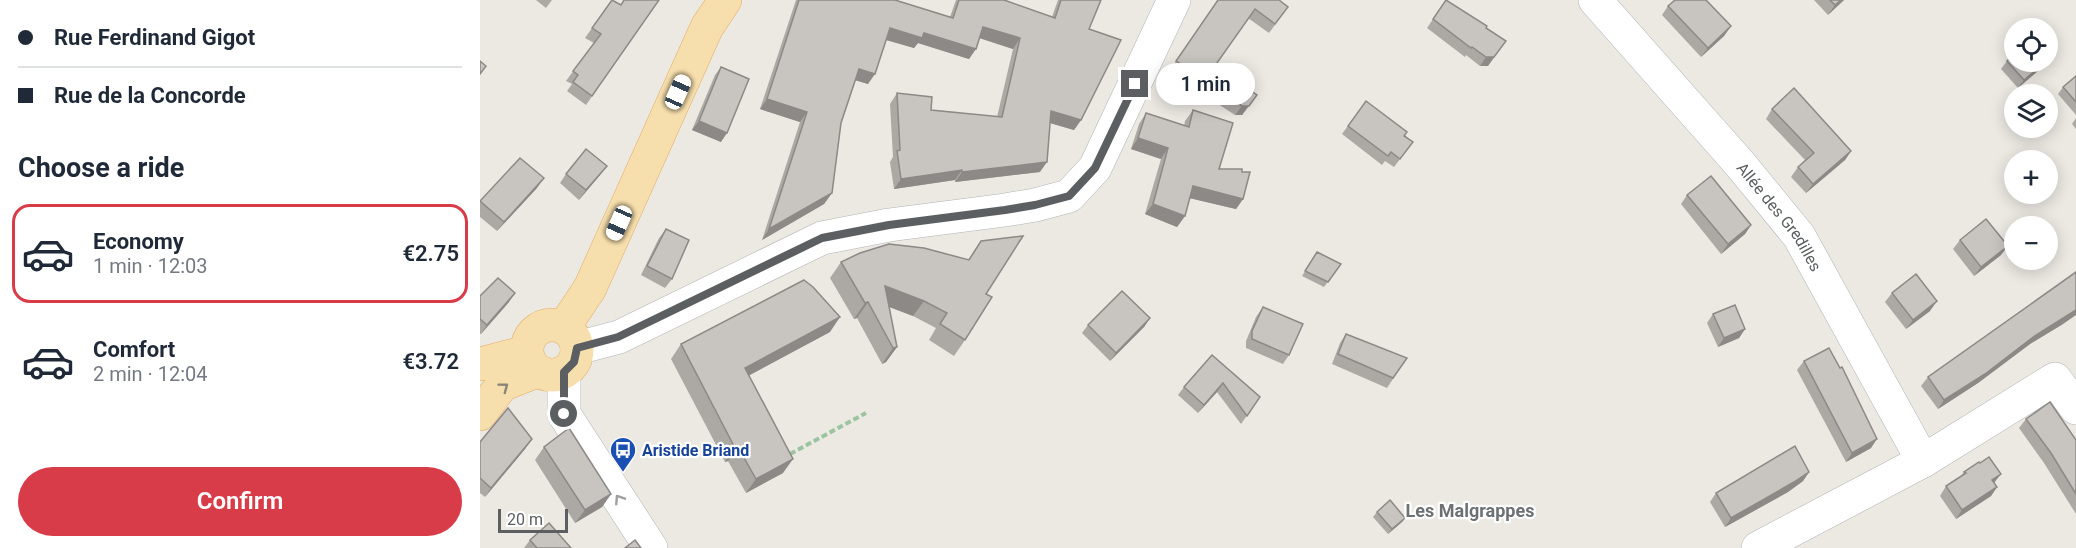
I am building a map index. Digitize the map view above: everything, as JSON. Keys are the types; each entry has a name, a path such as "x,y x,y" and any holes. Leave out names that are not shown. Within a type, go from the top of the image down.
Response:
{"main road":[{"path":"480,414 502,385 554,354 590,288 707,27 725,0"},
{"path":"480,364 554,354"}],"street":[{"path":"651,548 564,414 554,354 618,337 822,238 889,225 1035,205 1069,196 1095,168 1174,0"},
{"name":"Allée des Gredilles","path":"1595,0 1740,164 1799,236 1923,461"},
{"path":"1758,548 1923,461 2066,370 2076,408"}],"path":[{"path":"790,454 866,413"}],"building":[{"path":"612,0 621,5 624,0 659,0 592,96 573,82 578,75 573,71 601,34 592,28"},
{"path":"799,0 895,0 953,18 959,0 1004,0 1055,18 1061,0 1101,0 1089,29 1121,40 1081,120 1051,111 1047,162 962,172 962,170 901,179 897,151 900,150 897,93 932,97 931,110 1002,117 1020,38 983,27 976,49 924,33 922,38 890,28 875,74 859,69 841,123 832,193 769,229 807,112 767,99"},
{"path":"1218,0 1279,0 1288,7 1275,24 1255,9 1205,80 1176,61"},
{"path":"1446,0 1506,41 1494,57 1486,57 1471,48 1433,19"},
{"path":"1675,0 1706,0 1731,26 1708,48 1668,6"},
{"path":"1830,0 1841,0 1835,5"},
{"path":"480,61 486,66 480,74"},
{"path":"721,67 749,79 727,133 699,121"},
{"path":"1216,67 1257,95 1249,106 1242,106 1205,82"},
{"path":"2017,72 2034,72 2024,80"},
{"path":"2076,76 2076,102 2063,87"},
{"path":"1794,88 1851,151 1813,184 1798,167 1814,153 1772,109"},
{"path":"1366,101 1407,132 1404,136 1413,142 1400,159 1391,152 1388,156 1348,126"},
{"path":"1193,110 1233,123 1219,169 1242,169 1242,172 1250,172 1243,199 1193,186 1185,216 1153,204 1168,148 1138,138 1146,113 1189,127"},
{"path":"586,149 607,166 586,190 566,174"},
{"path":"520,158 544,178 504,222 480,201"},
{"path":"1711,176 1751,225 1728,244 1687,195"},
{"path":"1986,219 2004,241 2004,249 1981,267 1960,240"},
{"path":"666,229 689,240 672,279 647,266"},
{"path":"1023,236 986,294 992,297 965,340 940,324 947,313 924,301 885,286 897,347 893,348 868,302 865,303 841,262 889,244 924,248 969,260 981,241"},
{"path":"1317,252 1341,264 1328,282 1305,271"},
{"path":"2076,272 2076,310 2036,335 1985,374 1944,400 1928,377"},
{"path":"1916,274 1937,301 1913,320 1892,293"},
{"path":"498,278 515,293 487,325 480,319 480,296"},
{"path":"804,280 840,317 745,368 793,459 756,479 738,447 735,448 681,344"},
{"path":"1122,291 1150,318 1116,353 1088,325"},
{"path":"1735,305 1745,329 1724,338 1713,314"},
{"path":"1263,307 1303,324 1289,355 1252,339 1252,331"},
{"path":"1346,334 1407,358 1393,378 1338,354"},
{"path":"1829,348 1840,368 1842,367 1877,439 1852,453 1804,361"},
{"path":"1212,355 1260,397 1247,416 1223,383 1204,405 1184,387"},
{"path":"2050,402 2076,440 2076,494 2051,453 2026,419"},
{"path":"508,408 532,439 491,488 480,478 480,442"},
{"path":"569,428 611,494 585,510 544,447"},
{"path":"1795,446 1809,472 1731,518 1716,493"},
{"path":"1989,457 2001,474 1992,480 1997,487 1962,510 1946,486"},
{"path":"1390,500 1405,518 1392,529 1377,512"},
{"path":"549,523 571,548 537,548 530,540"},
{"path":"635,540 641,548 625,548"}],"place":[{"name":"Aristide Briand","path":"623,473"}],"district":[{"name":"Les Malgrappes","path":"1470,510"}],"route":[{"path":"564,414 564,372 574,362 577,348 618,337 822,238 889,225 1035,205 1069,196 1095,168 1135,84"}]}
